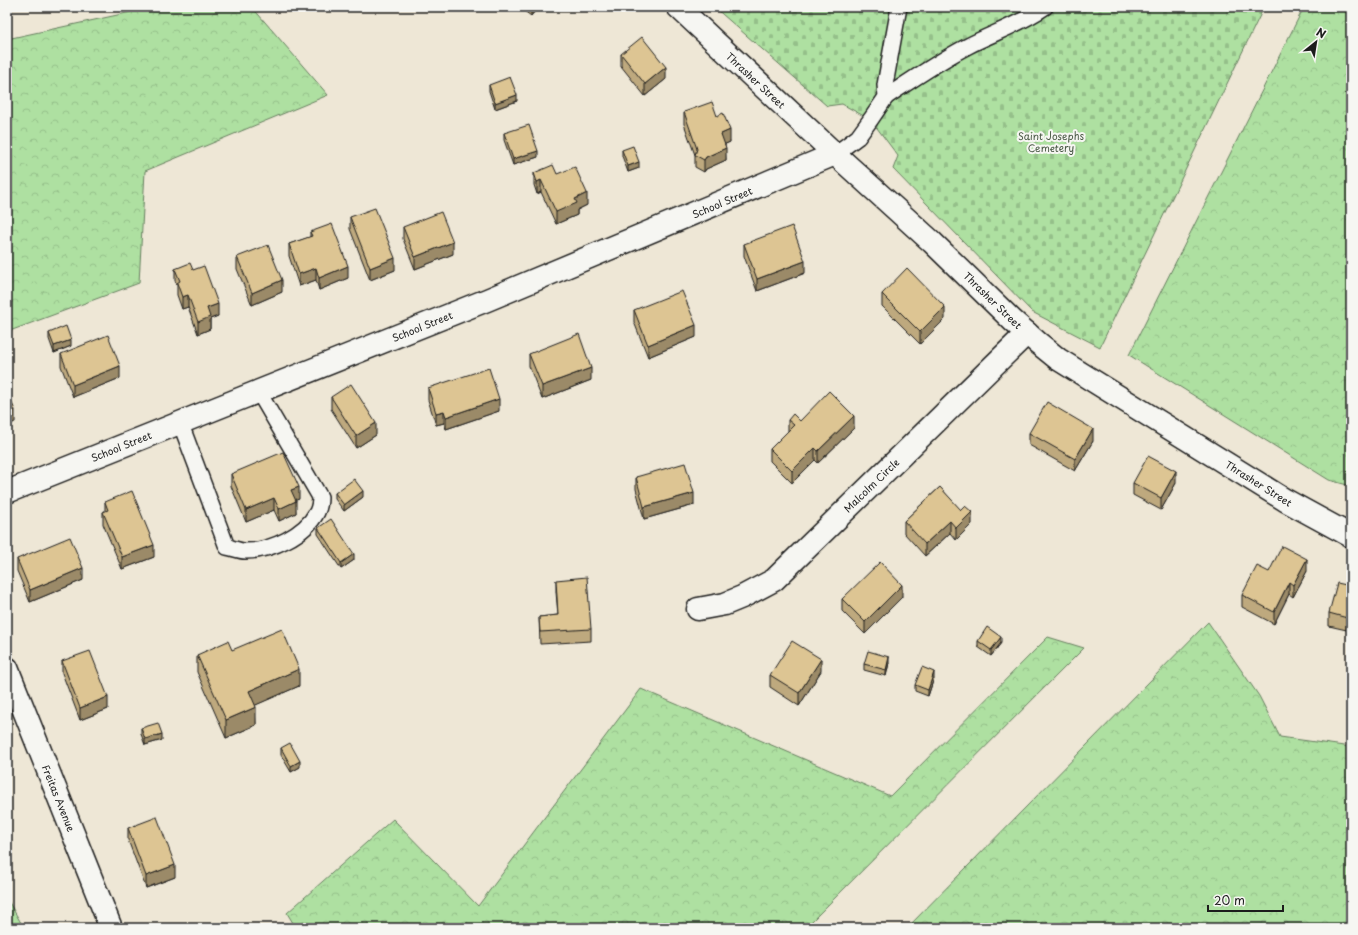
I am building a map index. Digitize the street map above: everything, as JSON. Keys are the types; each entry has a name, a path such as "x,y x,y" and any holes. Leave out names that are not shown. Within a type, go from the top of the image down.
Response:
{"street":[{"name":"Thrasher Street","path":"678,7 835,154 932,242 1026,333 1058,359 1285,500 1351,536"},
{"name":"School Street","path":"7,492 495,297 835,154"},
{"name":"Malcolm Circle","path":"698,609 725,604 774,580 1026,333"},
{"name":"Freitas Avenue","path":"7,668 111,928"}],"lane":[{"path":"886,97 885,85 899,7"},
{"path":"835,154 858,137 886,97 930,68 962,50 1011,27 1045,7"},
{"path":"180,422 227,547 245,551 268,547 292,538 308,525 318,512 320,497 258,391"}],"green space":[{"path":"148,7 252,7 328,95 145,171 139,283 7,332 7,39 145,9"},
{"name":"Saint Josephs Cemetery","path":"714,7 1264,7 1100,347 1032,312 893,169 898,156 871,120 842,104 827,106"},
{"path":"1304,7 1351,7 1351,486 1329,480 1129,355"},
{"path":"1208,622 1259,696 1280,737 1351,747 1351,928 907,928"},
{"path":"1048,637 1084,648 805,928 296,928 287,913 393,819 478,906 641,689 890,796"},
{"path":"7,899 24,928 7,928"}],"building":[{"path":"642,37 666,67 645,84 621,54"},
{"path":"510,77 517,95 495,103 489,85"},
{"path":"712,102 717,116 723,113 730,130 721,134 726,148 706,157 704,160 695,155 697,149 684,112"},
{"path":"529,125 538,151 513,159 504,133"},
{"path":"633,146 639,162 628,166 622,150"},
{"path":"553,165 557,174 575,167 587,193 575,199 577,203 556,212 541,180 537,182 534,173"},
{"path":"375,208 395,258 370,268 350,217"},
{"path":"441,212 453,242 415,257 403,227"},
{"path":"332,224 348,266 319,278 316,268 299,274 289,244 312,236 310,232"},
{"path":"792,226 805,261 757,279 744,244"},
{"path":"268,245 282,280 252,293 237,257"},
{"path":"190,263 193,270 204,266 218,304 207,308 210,317 198,322 188,295 182,297 177,283 180,281 175,269"},
{"path":"907,268 945,307 920,332 882,294"},
{"path":"682,291 696,325 648,345 634,310"},
{"path":"66,326 71,340 54,346 49,333"},
{"path":"579,334 591,368 542,386 529,354"},
{"path":"108,335 120,366 73,385 61,354"},
{"path":"489,368 499,399 446,417 444,411 436,413 428,388"},
{"path":"351,384 376,423 356,436 331,397"},
{"path":"829,391 854,416 818,451 815,448 792,471 770,449 794,425 788,420 793,414 800,421"},
{"path":"7,392 15,410 7,414"},
{"path":"1047,402 1093,429 1075,459 1029,433"},
{"path":"283,452 299,487 291,490 296,501 279,509 274,498 246,510 231,474"},
{"path":"1148,456 1176,471 1161,498 1133,483"},
{"path":"685,463 694,493 644,507 636,477"},
{"path":"354,479 363,491 344,505 335,493"},
{"path":"940,487 961,510 965,506 972,512 956,528 950,521 925,544 904,521"},
{"path":"132,491 154,545 122,557 103,512 108,510 105,502"},
{"path":"331,519 354,554 341,563 318,528"},
{"path":"70,537 83,568 30,590 17,559"},
{"path":"1282,546 1307,559 1293,585 1289,582 1274,612 1242,595 1257,566 1269,572"},
{"path":"880,562 902,585 865,622 842,599"},
{"path":"587,577 591,629 540,632 539,617 558,615 556,580"},
{"path":"1337,583 1351,586 1351,619 1329,613"},
{"path":"987,627 1001,637 991,650 978,641"},
{"path":"282,629 299,669 249,691 256,707 226,720 197,655 228,641 232,650"},
{"path":"792,641 821,659 799,693 770,675"},
{"path":"90,651 108,697 80,708 62,661"},
{"path":"868,651 889,657 886,670 864,664"},
{"path":"922,667 934,672 928,690 915,685"},
{"path":"158,723 162,734 145,739 141,728"},
{"path":"290,743 300,761 291,766 281,748"},
{"path":"157,817 175,865 146,876 128,828"}]}
